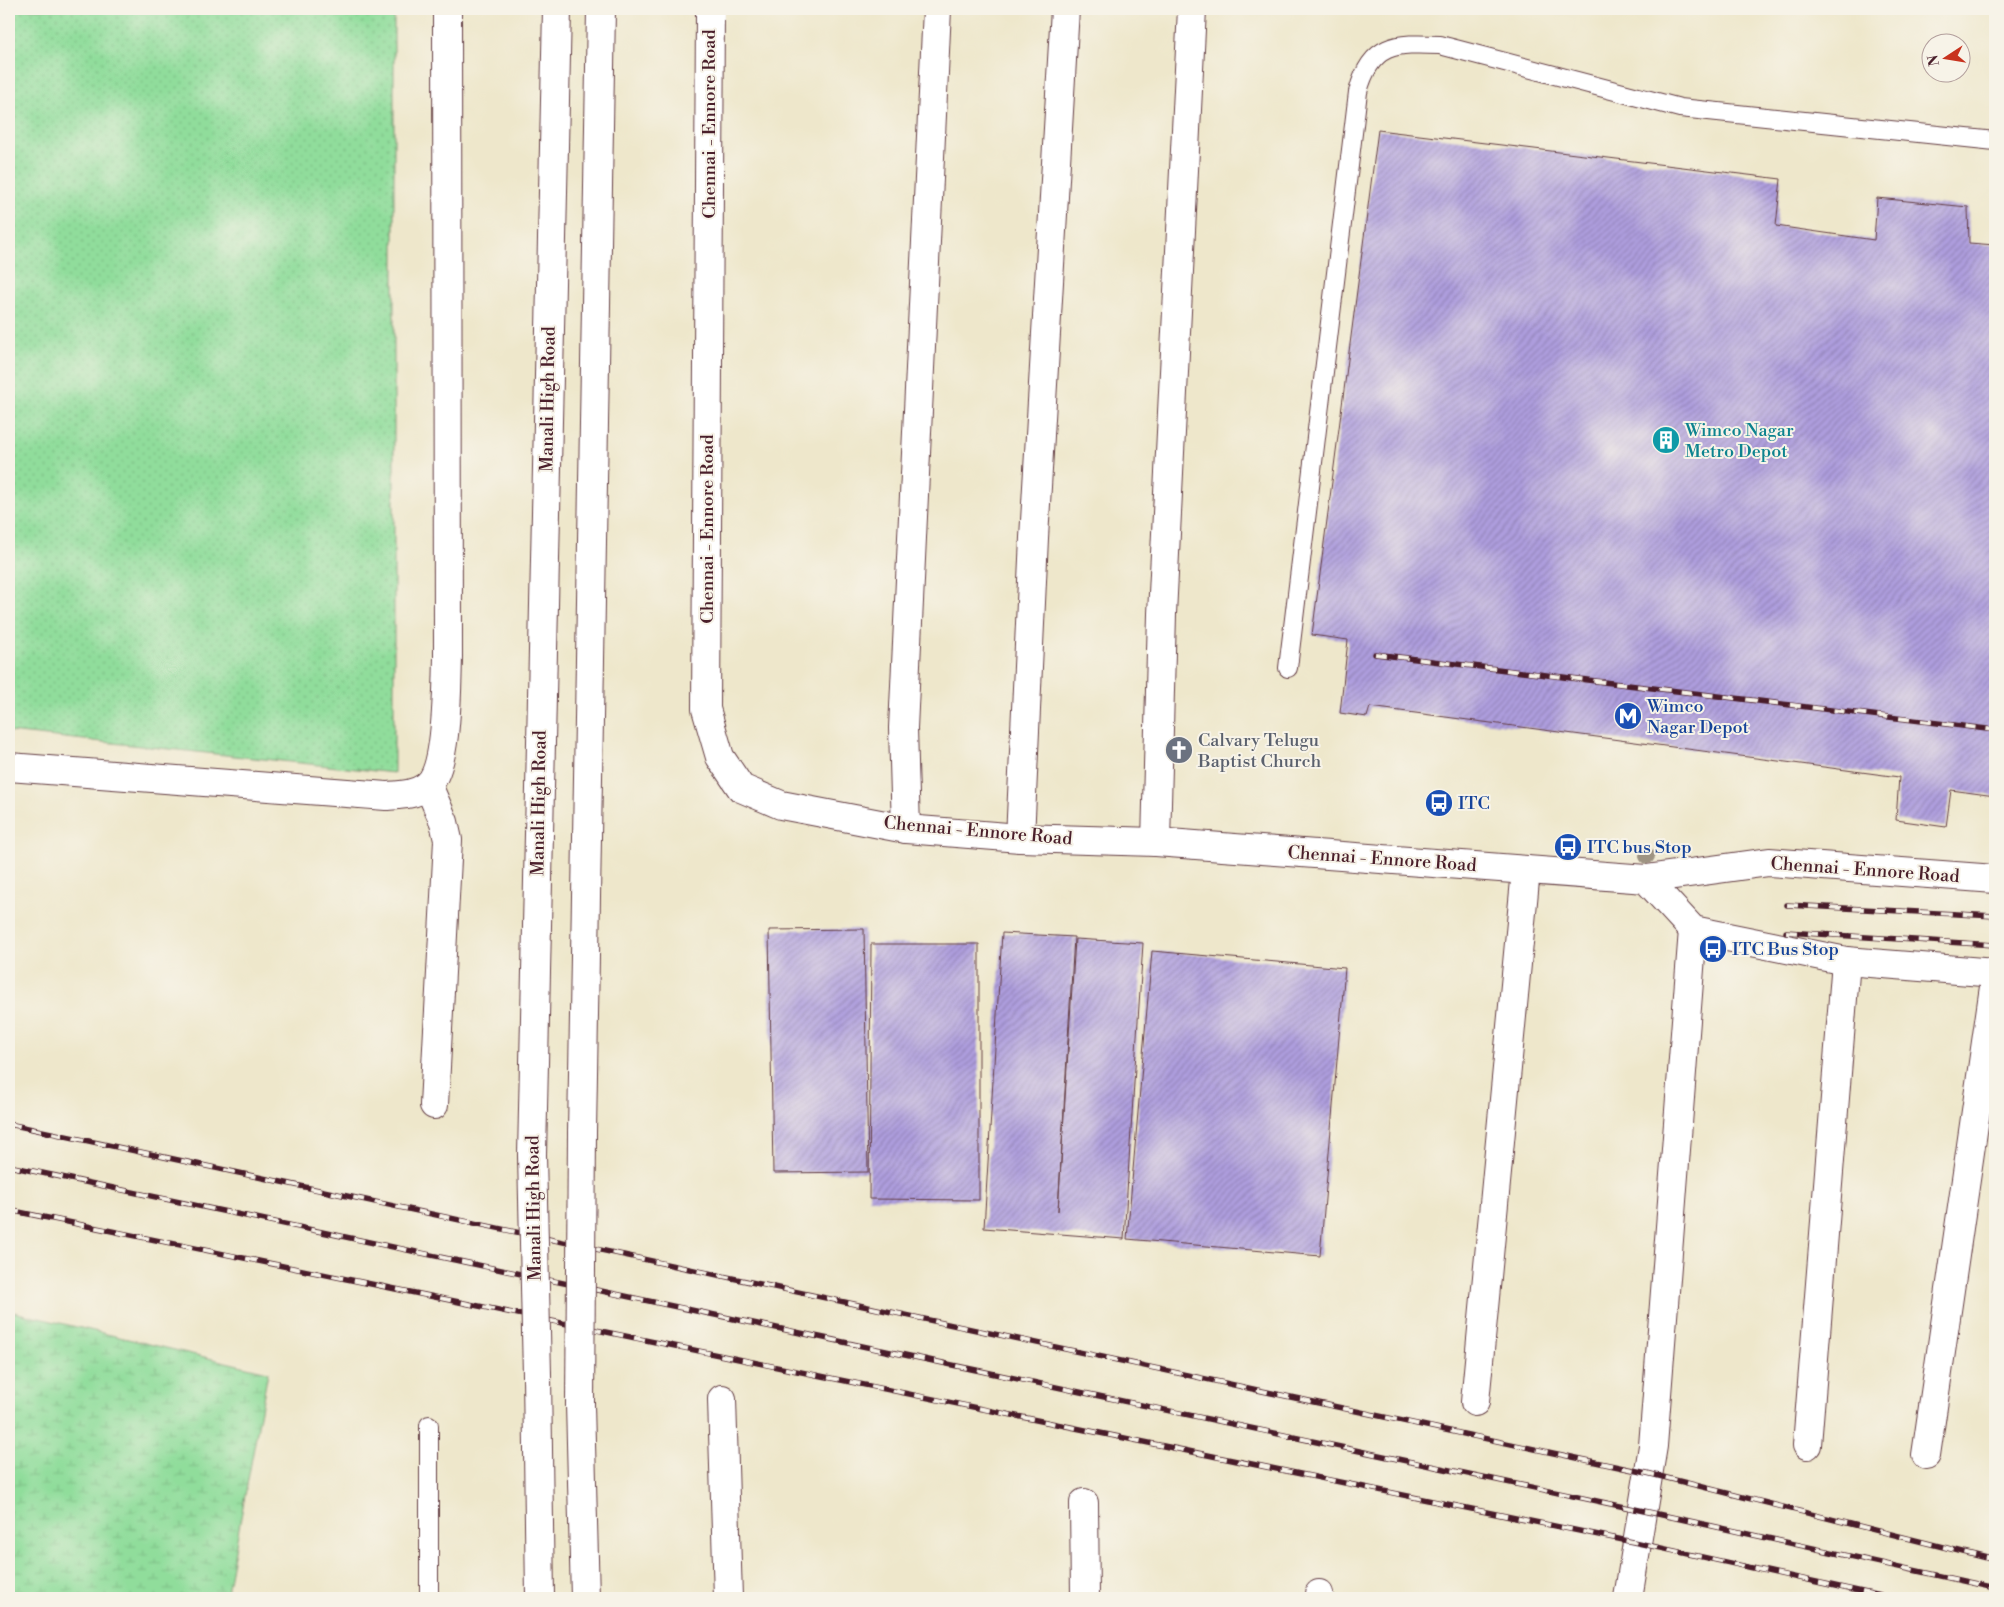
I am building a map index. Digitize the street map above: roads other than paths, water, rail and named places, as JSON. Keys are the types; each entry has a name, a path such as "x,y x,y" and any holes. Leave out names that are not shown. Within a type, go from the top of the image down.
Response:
{"street":[{"path":"9,767 386,796 409,795 428,785 437,771 442,751 448,657 447,9"},
{"name":"Manali High Road","path":"540,1598 532,1155 557,9"},
{"path":"585,1598 580,1404 582,1133 601,9"},
{"name":"Chennai - Ennore Road","path":"710,9 706,709 720,757 741,788 781,805 906,828 1020,838 1156,842 1646,879 1769,862 1995,879"},
{"path":"906,828 903,728 937,9"},
{"path":"1020,838 1034,538 1065,9"},
{"path":"1156,842 1162,614 1192,9"},
{"path":"428,785 444,822 448,840 434,1104"},
{"path":"1475,1402 1526,870"},
{"path":"1646,879 1693,930 1846,961 1995,973"},
{"path":"1628,1598 1653,1446 1693,930"},
{"path":"1807,1445 1846,961"},
{"path":"1926,1455 1995,980"},
{"path":"722,1399 728,1598"},
{"path":"1084,1503 1085,1598"}],"lane":[{"path":"1288,668 1358,92 1364,70 1379,53 1405,44 1440,45 1680,108 1995,141"},
{"path":"429,1425 430,1598"}],"railway":[{"path":"1375,654 1995,730"},
{"path":"1787,905 1995,916"},
{"path":"1786,932 1995,945"},
{"path":"9,1124 1647,1473 1995,1560"},
{"path":"9,1166 1644,1511 1995,1588"},
{"path":"9,1210 1638,1543 1890,1598"}],"place":[{"name":"Wimco Nagar Metro Depot","path":"1666,440"},
{"name":"Wimco Nagar Depot","path":"1628,716"},
{"name":"Calvary Telugu Baptist Church","path":"1179,750"},
{"name":"ITC","path":"1439,803"},
{"name":"ITC bus Stop","path":"1568,847"},
{"name":"ITC Bus Stop","path":"1713,949"}]}
